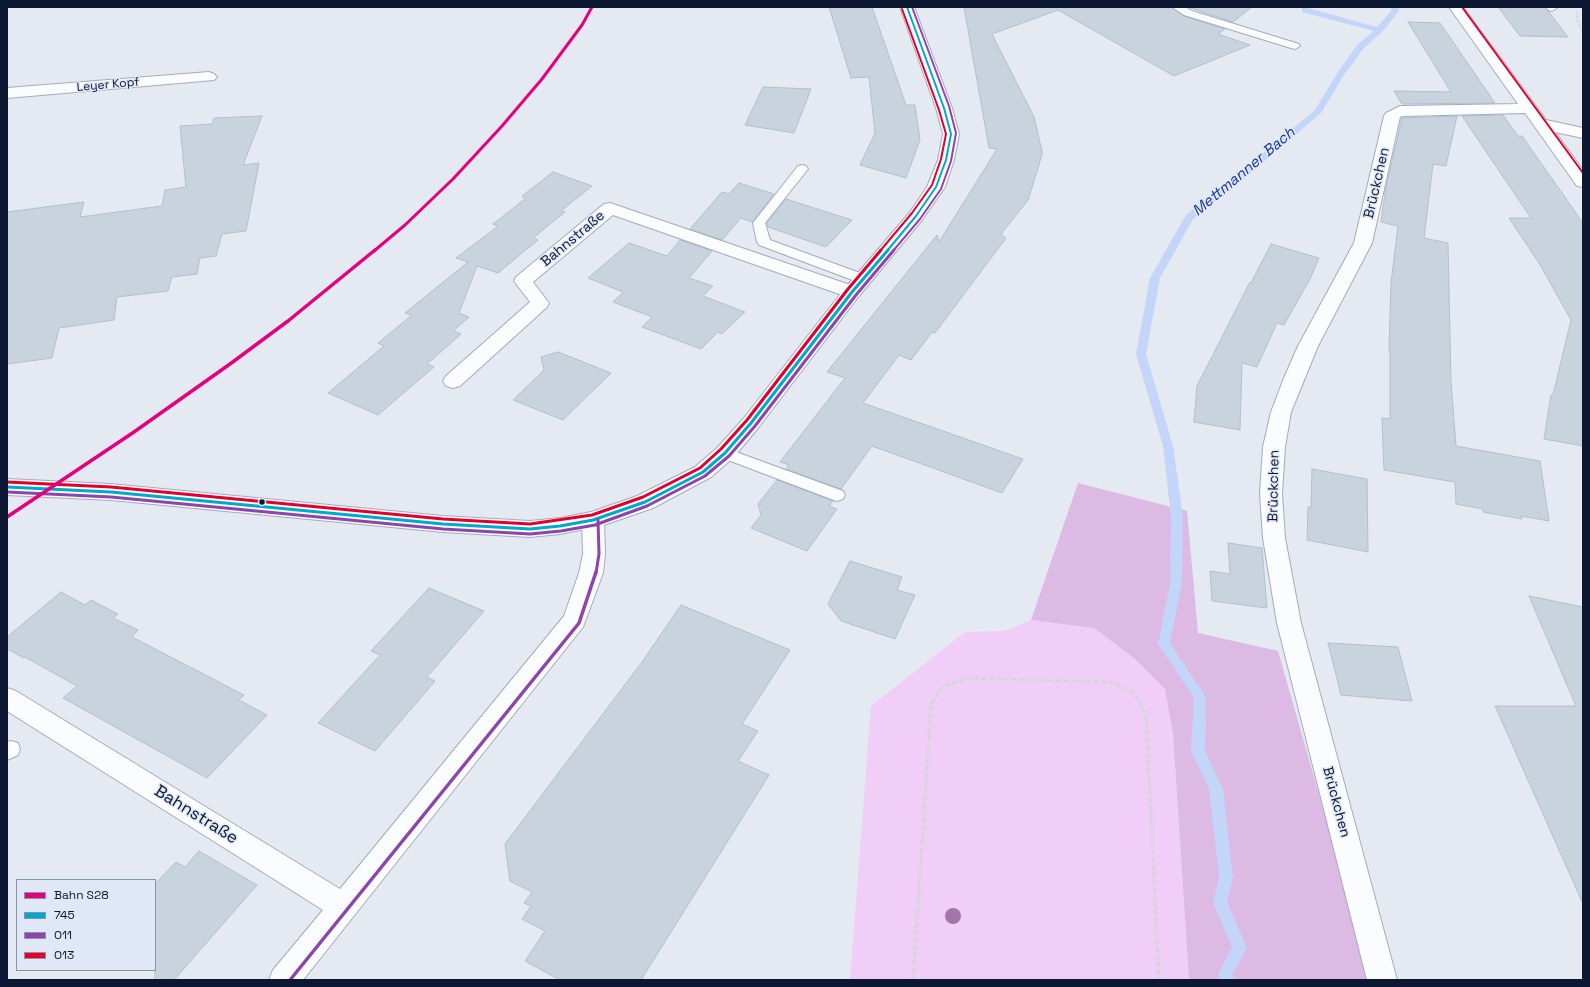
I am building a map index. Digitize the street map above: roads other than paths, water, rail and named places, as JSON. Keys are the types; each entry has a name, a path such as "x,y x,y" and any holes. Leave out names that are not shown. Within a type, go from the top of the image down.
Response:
{"street":[{"path":"7,487 111,492 443,524 530,529 560,526 593,520 645,502 703,472 725,453 751,423 857,286 916,216 936,187 946,160 951,134 944,108 906,7"},
{"path":"1456,7 1583,182"},
{"name":"Leyer Kopf","path":"7,93 209,77"},
{"name":"Brückchen","path":"1382,980 1289,623 1274,538 1271,494 1274,447 1281,412 1308,346 1363,243 1394,114 1400,111 1529,108"},
{"path":"1542,124 1583,132"},
{"name":"Bahnstraße","path":"453,381 540,303 523,282 610,208 857,286"},
{"path":"284,980 575,620 591,573 594,554 593,520"},
{"name":"Bahnstraße","path":"7,698 344,907"}],"lane":[{"path":"1177,7 1188,13 1295,46"},
{"path":"802,168 759,223 764,242 857,286"},
{"path":"725,453 837,495"}],"waterway":[{"path":"1379,30 1395,11 1395,7"},
{"name":"Mettmanner Bach","path":"1305,10 1379,30"},
{"name":"Mettmanner Bach","path":"1226,980 1226,972 1240,948 1220,902 1226,877 1216,789 1198,751 1200,697 1164,644 1176,583 1177,517 1168,446 1141,354 1155,278 1189,217 1246,172 1318,111 1340,75 1360,47 1379,30"}],"rail line":[{"name":"S28","path":"7,517 134,432 230,364 288,321 405,225 453,179 502,126 542,79 582,25 592,7"}]}
